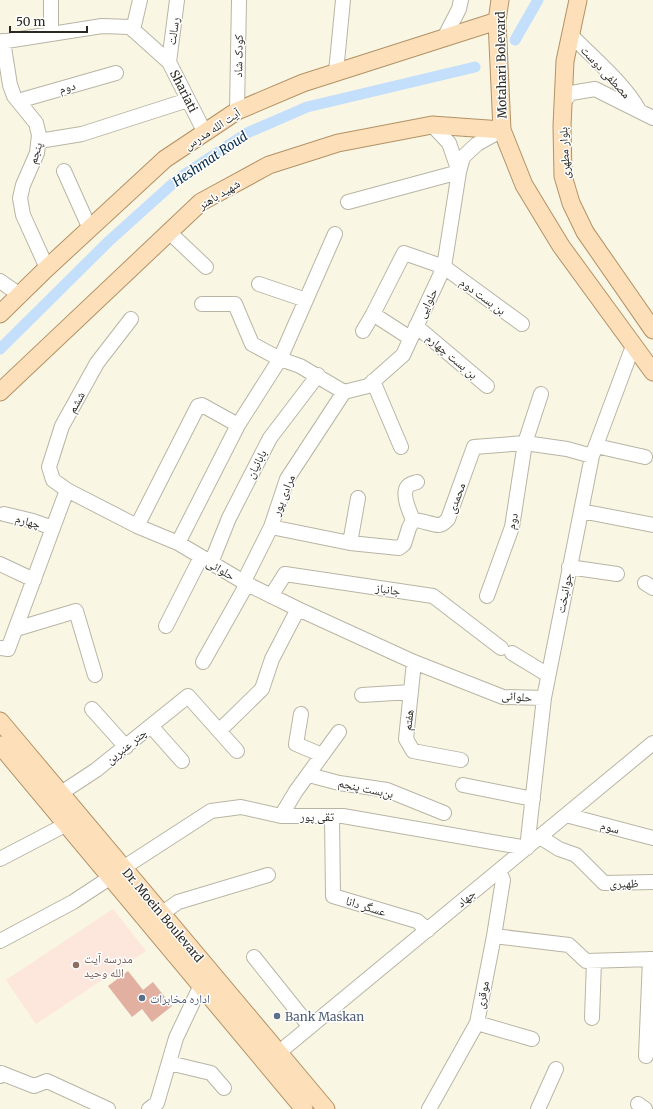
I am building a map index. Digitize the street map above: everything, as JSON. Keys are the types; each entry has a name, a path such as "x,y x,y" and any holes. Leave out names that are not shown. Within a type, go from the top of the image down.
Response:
{"main road":[{"name":"Motahari Bolevard","path":"500,0 497,21 502,130"},
{"name":"بلوار مطهری","path":"578,0 565,61 562,126 563,176 571,203 584,232 653,330"},
{"name":"آیت الله مدرس","path":"0,314 47,268 165,159 237,111 303,83 497,21"},
{"name":"شهید باهنر","path":"0,392 200,202 269,165 338,143 432,125 502,130"},
{"path":"502,130 524,185 560,246 653,372"},
{"name":"Dr. Moein Boulevard","path":"0,721 61,794 117,873 201,985 272,1058 326,1109"},
{"name":"Dr. Moein Boulevard","path":"0,745 67,824 162,914 272,1058 304,1109"}],"street":[{"path":"51,0 51,34"},
{"path":"1,41 102,26 130,27 133,30 140,0"},
{"name":"رسالت","path":"169,62 177,0"},
{"name":"کودک شاد","path":"237,111 239,0"},
{"path":"336,72 343,0"},
{"path":"444,38 459,9 461,0"},
{"name":"Shariati","path":"133,30 169,62 205,133"},
{"name":"مصطفی دوست","path":"571,35 622,87 639,110"},
{"name":"پنجم","path":"1,41 10,85 14,96 36,123 39,135 37,153 23,185 20,198 23,215 47,268"},
{"name":"دوم","path":"18,101 116,73"},
{"name":"مصطفی دوست","path":"563,102 571,93 594,89 653,118"},
{"path":"39,141 82,134 188,100"},
{"path":"348,202 459,172 449,143 432,125"},
{"name":"حلوایی","path":"344,392 368,386 403,355 444,267 459,172 463,157 477,144 502,130"},
{"path":"64,171 90,228"},
{"path":"169,232 206,267"},
{"path":"178,543 238,425 280,359 335,234"},
{"name":"بن بست دوم","path":"373,314 404,253 444,267 522,324"},
{"path":"0,281 20,295"},
{"path":"259,284 306,300"},
{"path":"202,304 235,304 252,344 280,359 300,366 318,375 344,392"},
{"path":"363,331 373,314"},
{"name":"بن بست چهارم","path":"373,314 413,332 488,386"},
{"name":"ششم","path":"66,490 53,480 49,467 62,426 97,363 131,319"},
{"name":"جوانبخت","path":"527,848 544,698 569,567 594,451 633,346"},
{"name":"بابائیان","path":"166,626 206,560 270,438 318,375"},
{"path":"373,381 401,447"},
{"name":"مرادی پور","path":"204,662 245,583 271,527 287,479 344,392"},
{"name":"دوم","path":"487,596 512,527 525,443 541,394"},
{"path":"137,526 198,406 202,405 238,425"},
{"name":"محمدی","path":"413,520 420,520 440,525 448,519 474,447 525,443 645,457"},
{"path":"271,527 350,543 399,548 404,544 413,520 406,499 406,489 409,485 417,482"},
{"path":"0,648 8,649 66,490"},
{"name":"حلوائی","path":"66,490 137,526 178,543 245,583 414,662 503,697 544,698"},
{"path":"350,543 358,498"},
{"path":"581,511 653,525"},
{"name":"چهارم","path":"4,514 33,521 53,528"},
{"path":"0,564 34,580"},
{"path":"569,567 617,574"},
{"name":"جانباز","path":"272,596 285,574 432,596 506,651 548,675"},
{"path":"237,751 219,731 262,689 272,659 298,609"},
{"path":"16,629 76,611 95,674"},
{"name":"هفتم","path":"414,662 406,739 413,751 461,760"},
{"path":"362,695 411,692"},
{"name":"چتر عنبرین","path":"61,794 96,770 188,696 219,731"},
{"path":"92,709 126,746"},
{"path":"300,714 296,744 322,755"},
{"path":"151,726 182,761"},
{"path":"281,816 296,791 339,732"},
{"name":"جهاد","path":"272,1058 653,744"},
{"name":"بن‌بست پنجم","path":"309,775 339,783 387,790 444,813"},
{"path":"463,785 532,799"},
{"name":"تقی پور","path":"0,941 73,902 211,811 241,807 281,816 343,816 527,848"},
{"name":"سوم","path":"566,815 653,838"},
{"name":"عسگر دانا","path":"332,816 333,896 417,921 428,930"},
{"path":"0,859 67,824"},
{"name":"ظهیری","path":"540,837 559,849 576,855 604,883 653,882"},
{"name":"موقری","path":"429,1109 477,1023 503,880 499,871"},
{"path":"162,914 178,902 268,875"},
{"path":"494,936 569,945 586,961 652,959 646,1056"},
{"path":"254,958 310,1027"},
{"path":"592,1018 594,961"},
{"path":"149,1109 157,1103 176,1038 201,985"},
{"path":"477,1023 532,1039"},
{"path":"169,1063 211,1074 224,1088"},
{"path":"538,1109 556,1069"},
{"path":"0,1076 1,1073 34,1086 47,1081 108,1109"}],"shaded area":[{"name":"مدرسه آیت الله وحید","path":"113,909 146,951 36,1024 6,980"}],"building":[{"name":"اداره مخابرات","path":"128,971 143,990 153,982 172,1006 152,1022 142,1009 132,1017 108,986"}],"waterway":[{"path":"515,40 538,0"},
{"name":"Heshmat Roud","path":"0,349 109,241 179,178 247,133 307,107 475,67"}],"place":[{"name":"مدرسه آیت الله وحید","path":"76,965"},
{"name":"اداره مخابرات","path":"142,998"},
{"name":"Bank Maskan","path":"277,1016"}]}
